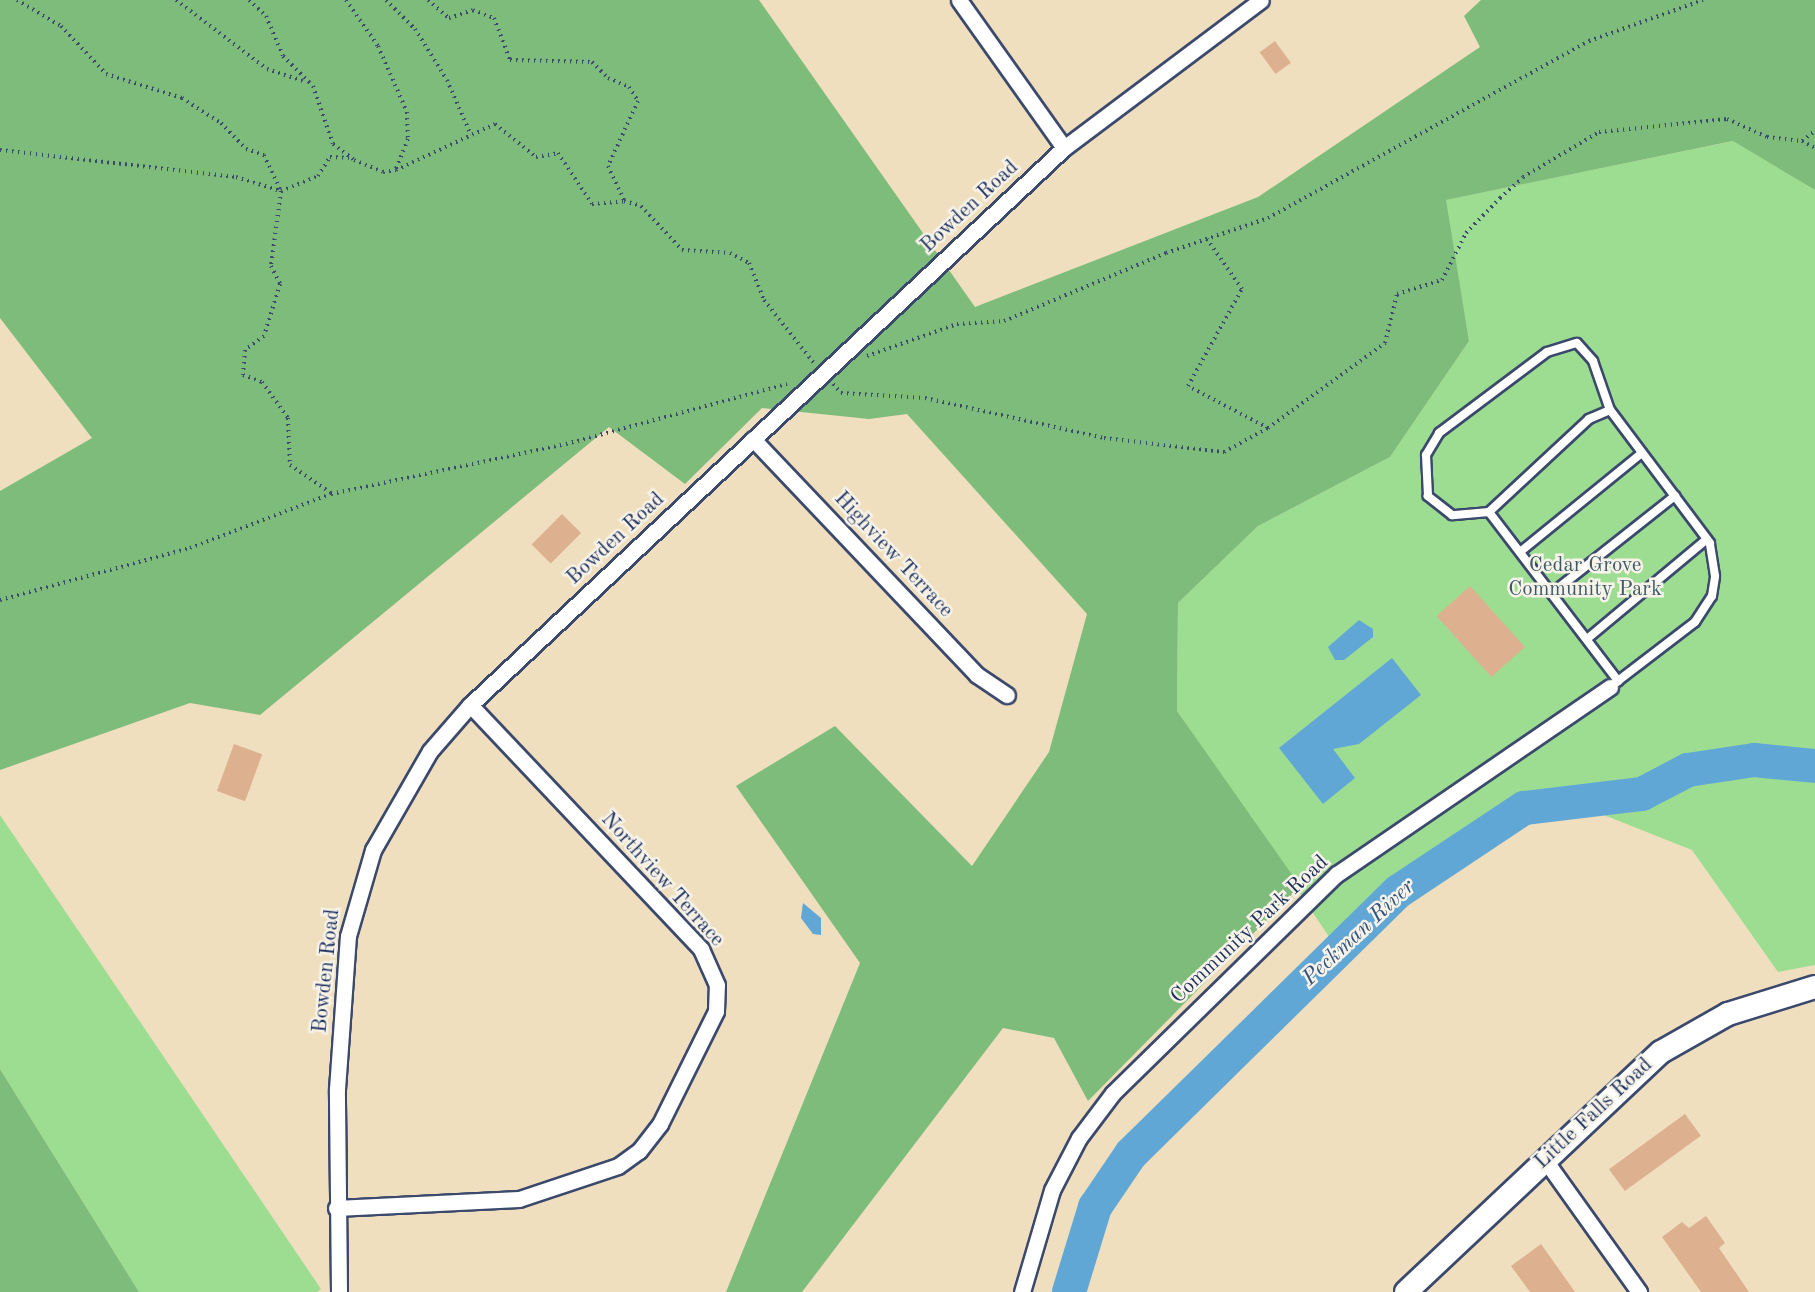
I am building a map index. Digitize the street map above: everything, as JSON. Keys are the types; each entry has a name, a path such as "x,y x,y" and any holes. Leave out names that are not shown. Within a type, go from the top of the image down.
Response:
{"street":[{"path":"959,0 1065,148"},
{"name":"Bowden Road","path":"339,1292 336,1208 337,1089 354,909 397,800 470,705 822,373 1065,148 1261,0"},
{"name":"Highview Terrace","path":"753,439 977,675 1007,695"},
{"name":"Community Park Road","path":"1022,1292 1052,1190 1079,1138 1113,1093 1337,874 1614,684"},
{"name":"Northview Terrace","path":"336,1208 519,1199 618,1166 650,1139 716,1011 717,985 701,949 470,705"},
{"name":"Little Falls Road","path":"1406,1292 1641,1067 1681,1039 1754,1004 1815,987"},
{"path":"1545,1160 1639,1292"}],"lane":[{"path":"1489,512 1587,639 1614,684 1704,611 1715,576 1707,539 1610,410 1588,352 1577,343 1548,352 1439,433 1426,455 1428,496 1452,515 1489,512 1589,419 1610,410"},
{"path":"1520,552 1642,453"},
{"path":"1552,593 1675,496"},
{"path":"1587,639 1707,539"}],"path":[{"path":"17,0 61,26 106,74 182,98 221,123 246,149 264,155 281,191 271,266 280,284 264,336 245,350 243,375 262,382 288,418 290,465 332,494"},
{"path":"176,0 267,69 307,82"},
{"path":"249,0 266,16 283,56 313,86 333,144 351,158 383,172 396,170 495,124 536,157 558,153 592,204 624,201 641,206 682,250 730,253 749,263 764,300 822,373 841,393 926,398 1176,450 1224,452 1268,428 1385,343 1397,294 1442,280 1466,233 1508,191 1599,132 1727,119 1767,137 1802,141 1815,148"},
{"path":"346,0 378,46 407,112 408,139 396,170"},
{"path":"386,0 415,29 447,80 471,135"},
{"path":"428,0 449,18 473,10 494,18 510,60 592,62 608,78 629,87 638,101 608,166 624,201"},
{"path":"855,361 957,324 1004,321 1207,239 1268,218 1447,115 1589,42 1704,0"},
{"path":"1802,141 1815,131"},
{"path":"0,150 236,177 281,191 318,176 330,157 351,158"},
{"path":"1207,239 1242,289 1228,324 1188,386 1268,428"},
{"path":"0,600 190,548 332,494 566,444 790,383"}],"green space":[{"path":"0,0 759,0 975,307 1258,197 1480,47 1464,16 1481,0 1815,0 1815,190 1733,141 1446,200 1469,341 1390,457 1258,526 1178,603 1177,711 1300,886 1088,1101 1054,1038 1003,1028 802,1292 726,1292 860,963 736,786 835,726 972,866 1049,752 1087,614 907,414 869,419 762,408 685,484 609,427 260,715 190,703 0,770 0,491 92,438 0,318"},
{"name":"Cedar Grove Community Park","path":"1734,141 1815,190 1815,965 1778,972 1692,850 1586,808 1523,824 1390,913 1342,956 1177,711 1178,603 1258,526 1390,457 1469,341 1445,200"},
{"path":"0,815 321,1289 317,1292 139,1292 0,1069"},
{"path":"0,1069 139,1292 0,1292"}],"water":[{"path":"1359,620 1373,629 1373,637 1344,660 1335,660 1328,647"},
{"path":"1392,658 1421,695 1359,744 1333,749 1355,778 1323,804 1279,748"},
{"path":"803,903 821,918 821,935 813,934 801,918"}],"building":[{"path":"1275,41 1291,63 1275,74 1260,52"},
{"path":"562,514 581,533 551,563 532,544"},
{"path":"1470,586 1525,647 1491,677 1437,616"},
{"path":"234,744 262,754 245,801 217,791"},
{"path":"1685,1114 1701,1136 1625,1191 1609,1169"},
{"path":"1706,1216 1725,1243 1719,1248 1749,1292 1701,1292 1662,1237 1682,1222 1689,1228"},
{"path":"1541,1244 1575,1292 1530,1292 1511,1266"}],"waterway":[{"name":"Peckman River","path":"1069,1292 1095,1207 1131,1154 1399,891 1524,808 1642,794 1688,770 1754,760 1815,766"}]}
